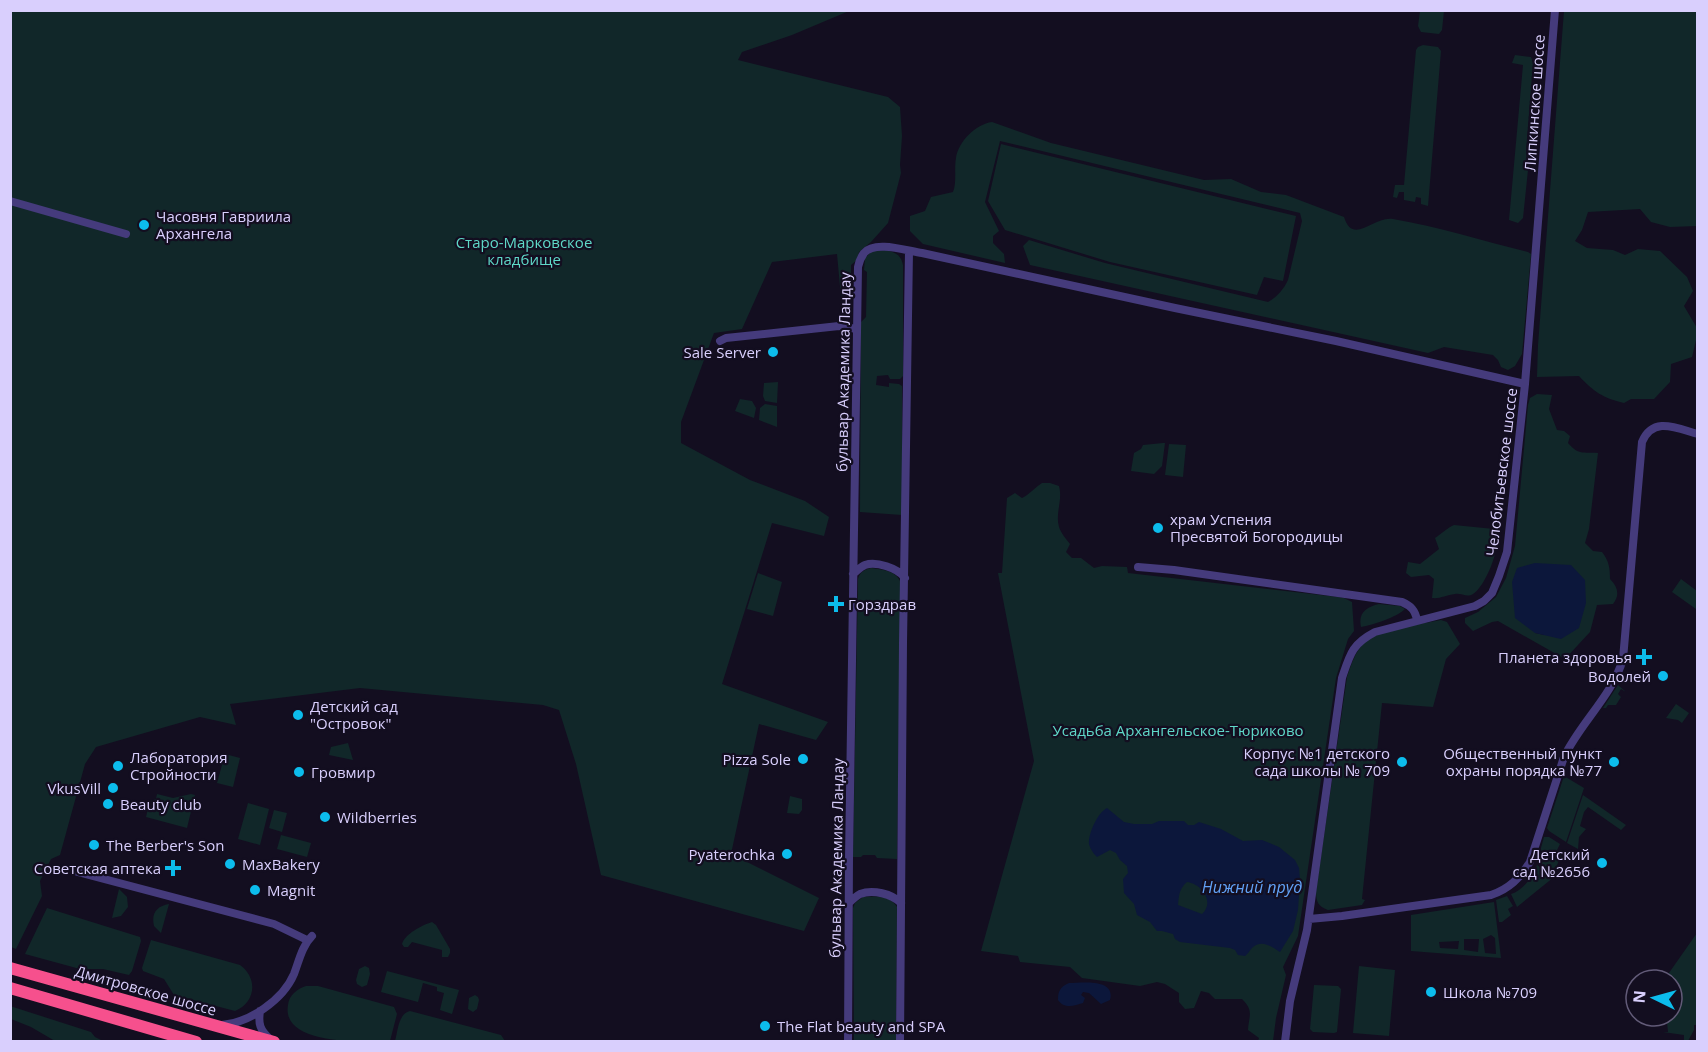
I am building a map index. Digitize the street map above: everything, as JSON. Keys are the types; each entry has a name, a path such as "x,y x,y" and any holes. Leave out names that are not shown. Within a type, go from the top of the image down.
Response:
{"highway":[{"name":"Дмитровское шоссе","path":"10,966 273,1041"},
{"path":"10,988 196,1041"}],"street":[{"name":"Липкинское шоссе","path":"1541,197 1555,10"},
{"name":"Челобитьевское шоссе","path":"1285,1041 1290,1001 1309,919 1341,689 1353,648 1364,638 1391,626 1475,606 1484,601 1492,593 1507,552 1525,384 1541,197"},
{"path":"10,201 126,234"},
{"name":"бульвар Академика Ландау","path":"849,1041 858,267 863,254 871,248 909,251"},
{"path":"900,1041 909,251 1368,348 1525,384"},
{"path":"720,341 726,338 830,327 857,328"},
{"path":"1309,919 1491,895 1505,889 1523,874 1530,862 1564,757 1615,680 1623,659 1642,442 1645,434 1655,427 1670,426 1698,434"},
{"path":"853,574 862,566 875,564 895,570 905,578"},
{"path":"1138,567 1198,573 1402,602 1416,612 1417,620"},
{"path":"70,870 273,924 309,938 293,977 286,987 260,1011 236,1022 217,1026"},
{"path":"849,903 859,894 865,893 890,894 901,903"},
{"path":"260,1011 260,1028 273,1041"}],"green space":[{"name":"Старо-Марковское кладбище","path":"10,11 849,11 792,35 742,52 738,60 888,97 900,107 901,173 888,223 859,252 857,260 851,265 851,316 843,319 837,254 772,262 742,329 714,333 681,422 681,443 750,480 805,501 829,517 824,536 772,523 722,684 828,722 816,740 759,724 731,854 819,898 804,931 601,875 576,764 559,710 543,705 360,688 230,704 236,725 200,717 96,747 85,764 60,855 51,859 40,881 42,896 16,949 11,947"},
{"path":"1420,11 1444,11 1442,30 1439,34 1421,32 1418,26"},
{"path":"1564,11 1697,11 1697,226 1670,227 1651,222 1640,209 1588,212 1582,230 1575,241 1587,248 1613,250 1625,255 1638,249 1660,251 1687,277 1693,291 1684,306 1697,328 1692,357 1671,364 1670,382 1654,399 1631,399 1624,403 1599,394 1579,376 1537,377"},
{"path":"1423,45 1438,47 1441,51 1428,206 1421,204 1421,198 1416,197 1415,202 1404,200 1404,192 1399,192 1397,198 1393,197 1395,185 1404,185 1416,50"},
{"path":"1515,55 1531,57 1533,63 1526,151 1528,170 1523,218 1518,223 1509,220 1523,65 1512,63"},
{"path":"992,122 1051,143 1204,180 1231,179 1261,192 1286,195 1344,217 1353,229 1358,230 1386,219 1393,219 1528,252 1531,254 1522,354 1515,366 1508,370 1501,367 1493,355 1444,347 1428,353 1030,265 1023,246 1029,240 1105,263 1268,302 1280,293 1288,280 1302,221 1300,213 1000,141 985,202 999,231 993,236 993,243 1004,254 1005,263 923,244 910,231 910,216 925,211 931,197 953,192 956,158 960,146 974,130"},
{"path":"1001,144 1296,216 1283,281 1264,277 1257,295 1110,262 1005,230 988,201"},
{"path":"885,250 897,254 903,265 903,376 900,379 890,379 888,375 877,376 876,385 889,387 889,383 902,386 902,515 860,512 861,322 866,317 865,258 872,251"},
{"path":"778,382 777,403 765,401 764,383"},
{"path":"1537,394 1552,395 1549,409 1557,430 1564,431 1570,436 1568,443 1575,449 1581,452 1598,453 1589,529 1585,543 1593,551 1602,552 1604,555 1609,565 1610,579 1617,591 1613,604 1597,605 1590,632 1565,659 1498,621 1473,631 1465,623 1465,618 1478,612 1496,597 1506,578 1515,546 1530,398","holes":["1535,563 1544,635 1535,633"]},
{"path":"740,399 752,401 756,408 754,418 735,411"},
{"path":"765,404 777,406 777,427 759,420 760,408"},
{"path":"1165,443 1162,466 1154,474 1131,471 1134,453 1143,445"},
{"path":"1169,444 1186,445 1183,477 1165,475"},
{"name":"Усадьба Архангельское-Тюриково","path":"1042,483 1059,486 1059,527 1070,544 1066,552 1072,558 1081,558 1094,568 1127,567 1128,573 1338,597 1352,602 1354,631 1348,639 1336,678 1298,936 1283,967 1286,975 1273,1041 1258,1041 1259,1038 1248,1030 1249,1010 1242,999 1215,999 1209,993 1201,991 1194,1008 1185,1009 1179,1002 1179,993 1165,984 1157,982 1140,986 1082,978 1070,967 1020,962 1018,956 981,951 1034,761 998,573 1002,573 1007,498 1015,493 1022,498"},
{"path":"1454,525 1494,529 1497,544 1493,560 1482,584 1473,594 1432,598 1434,579 1429,575 1411,577 1406,573 1408,562 1420,564 1439,549 1435,538"},
{"path":"871,568 896,575 901,583 897,859 877,858 875,855 853,857 858,579 863,572"},
{"path":"758,573 782,582 773,616 747,609"},
{"path":"1681,579 1697,591 1696,609 1672,592"},
{"path":"1379,604 1400,606 1405,609 1384,620 1361,627 1360,622 1364,611"},
{"path":"1441,620 1447,622 1460,644 1446,659 1433,707 1382,703 1362,899 1365,900 1362,905 1328,910 1318,903 1316,891 1347,677 1352,663 1364,643 1379,634"},
{"path":"1618,685 1626,692 1621,689 1618,694 1621,697 1616,705 1603,708"},
{"path":"1676,704 1689,713 1682,723 1666,718"},
{"path":"348,743 353,760 329,755 331,747"},
{"path":"225,754 240,758 233,787 217,783"},
{"path":"1564,776 1584,788 1566,842 1547,828"},
{"path":"157,794 173,798 195,795 187,828 146,817 150,801 156,799"},
{"path":"1583,795 1626,825 1621,830 1588,807 1580,826 1586,829 1579,837 1578,849 1567,843"},
{"path":"790,796 802,799 802,810 799,814 787,813"},
{"path":"248,803 269,809 260,845 238,839"},
{"path":"274,810 287,813 282,832 269,828"},
{"path":"281,835 311,843 307,857 277,849"},
{"path":"1544,837 1549,837 1560,844 1557,850 1562,853 1553,875 1537,862"},
{"path":"1537,865 1554,877 1517,907 1511,894 1527,882"},
{"path":"119,889 127,897 128,907 121,916 112,918"},
{"path":"1507,896 1513,906 1508,909 1511,915 1499,922 1496,900"},
{"path":"863,897 886,898 897,907 896,1041 854,1041 853,908 855,903"},
{"path":"1494,902 1501,958 1411,951 1411,915","holes":["1491,935 1495,938 1496,954 1485,953 1483,939","1464,939 1479,939 1478,952 1464,950","1459,941 1458,949 1440,948 1439,942"]},
{"path":"169,904 161,933 154,926 154,914 161,906"},
{"path":"47,908 140,937 141,941 129,975 103,969 80,969 25,954"},
{"path":"432,922 450,949 448,957 442,957 442,950 412,942 408,947 402,944 410,933"},
{"path":"1697,933 1697,1025 1694,1025 1688,1041 1684,1040 1684,1035 1663,1032 1668,1032 1668,1028 1684,1028 1684,968 1672,968"},
{"path":"151,940 240,965 250,976 251,996 242,1007 235,1011 174,995 164,979 143,971"},
{"path":"365,966 369,968 370,974 367,985 362,987 357,984 356,980 359,969"},
{"path":"1359,966 1395,970 1389,1036 1353,1033"},
{"path":"387,971 459,990 452,1014 440,1010 444,993 437,991 437,987 423,983 418,1002 381,992"},
{"path":"1314,985 1338,986 1341,989 1337,1032 1313,1032 1310,1029"},
{"path":"306,986 318,986 394,1007 397,1014 390,1041 363,1042 327,1039 297,1028 289,1018 288,1005 294,993"},
{"path":"475,995 479,1000 477,1009 473,1012 468,1009 469,998"},
{"path":"10,1006 91,1032 103,1041 55,1041 11,1019"},
{"path":"410,1011 501,1035 505,1041 395,1041 401,1019"}],"water":[{"path":"1535,563 1571,565 1585,580 1586,603 1579,628 1561,639 1535,633 1515,618 1512,582 1517,568"},
{"name":"Нижний пруд","path":"1107,808 1124,822 1134,824 1184,821 1188,825 1194,825 1199,822 1221,829 1243,841 1262,840 1279,847 1295,860 1299,868 1300,880 1298,910 1293,931 1280,952 1270,946 1259,944 1255,945 1245,956 1238,955 1230,948 1180,942 1173,934 1157,931 1150,922 1137,915 1134,904 1124,893 1123,879 1128,873 1127,866 1116,853 1110,850 1097,857 1090,846 1092,829","holes":["1187,882 1202,890 1207,899 1206,909 1202,914 1178,905 1182,887"]},
{"path":"1069,983 1103,985 1108,988 1110,1000 1101,1004 1089,993 1083,992 1081,995 1085,998 1083,1003 1073,1006 1063,1005 1058,1000 1058,994"}],"place":[{"name":"Часовня Гавриила Архангела","path":"144,225"},
{"name":"Sale Server","path":"773,352"},
{"name":"храм Успения Пресвятой Богородицы","path":"1158,528"},
{"name":"Горздрав","path":"836,604"},
{"name":"Планета здоровья","path":"1644,657"},
{"name":"Водолей","path":"1663,676"},
{"name":"Детский сад \"Островок\"","path":"298,715"},
{"name":"Pizza Sole","path":"803,759"},
{"name":"Корпус №1 детского сада школы № 709","path":"1402,762"},
{"name":"Общественный пункт охраны порядка №77","path":"1614,762"},
{"name":"Лаборатория Стройности","path":"118,766"},
{"name":"Гровмир","path":"299,772"},
{"name":"VkusVill","path":"113,788"},
{"name":"Beauty club","path":"108,804"},
{"name":"Wildberries","path":"325,817"},
{"name":"The Berber's Son","path":"94,845"},
{"name":"Pyaterochka","path":"787,854"},
{"name":"Детский сад №2656","path":"1602,863"},
{"name":"MaxBakery","path":"230,864"},
{"name":"Советская аптека","path":"173,868"},
{"name":"Magnit","path":"255,890"},
{"name":"Школа №709","path":"1431,992"},
{"name":"The Flat beauty and SPA","path":"765,1026"}]}
